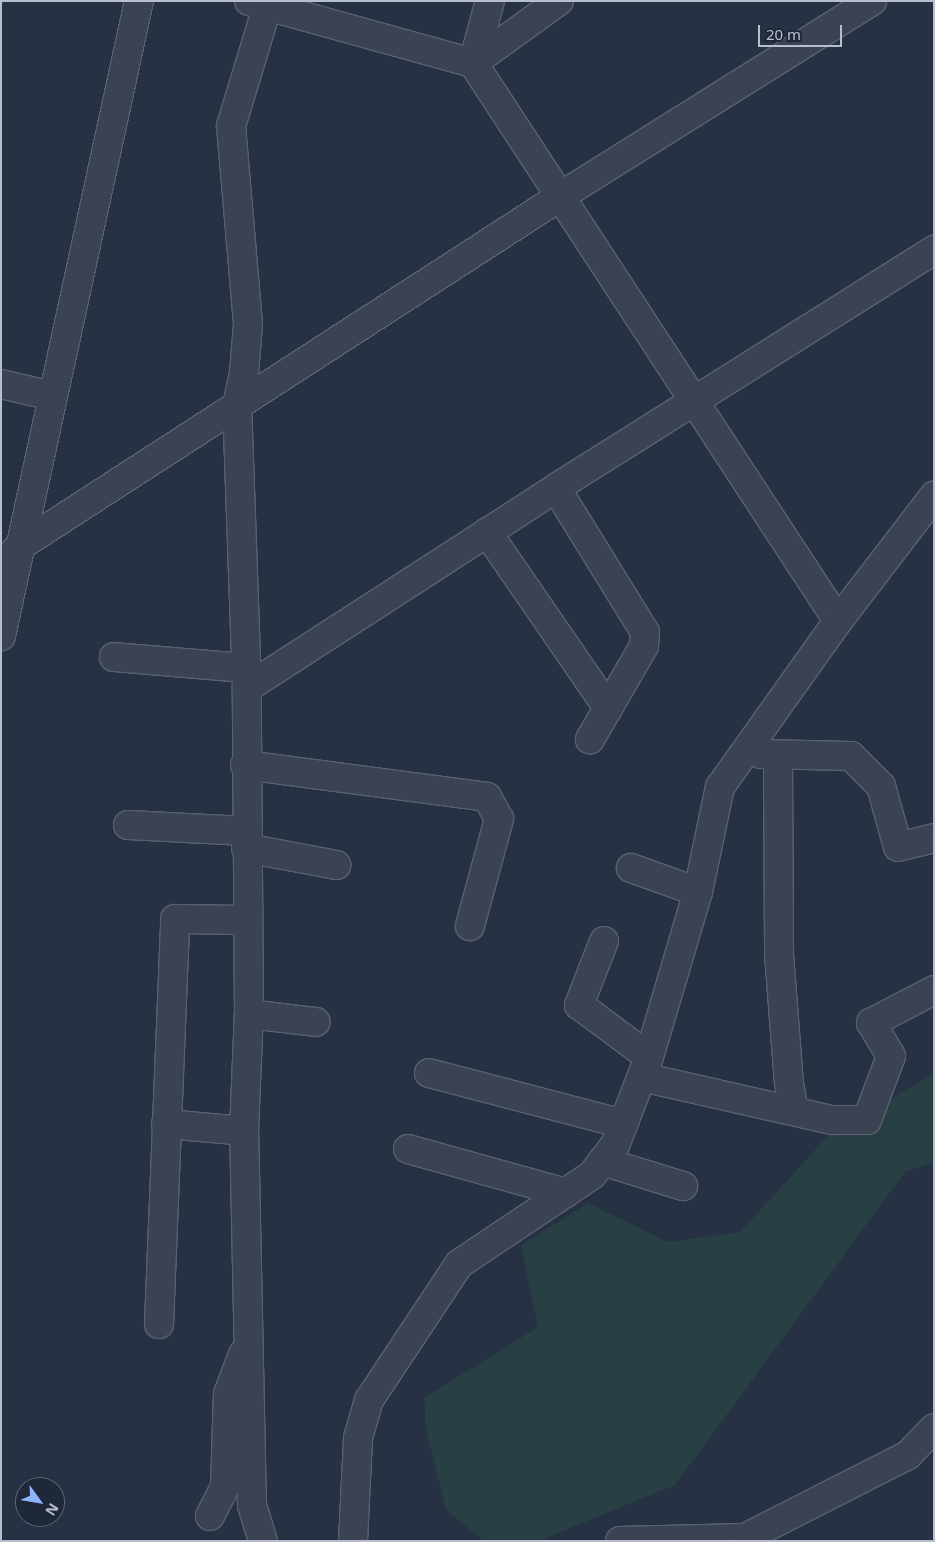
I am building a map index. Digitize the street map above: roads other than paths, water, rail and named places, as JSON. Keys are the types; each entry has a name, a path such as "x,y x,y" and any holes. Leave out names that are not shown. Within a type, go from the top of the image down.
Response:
{"street":[{"path":"1,636 139,1"},
{"path":"473,63 490,1"},
{"path":"473,63 559,1"},
{"path":"1,565 20,546 561,196 872,1"},
{"path":"263,1541 252,1506 244,1131 249,1014 245,765 247,678 237,406 244,373 248,324 231,126 262,3 473,63 838,621"},
{"path":"114,657 247,678 487,532 934,250"},
{"path":"1,384 53,396"},
{"path":"556,488 644,632 644,646 590,739"},
{"path":"353,1541 358,1438 369,1400 459,1264 592,1175 616,1143 646,1067 698,892 720,787 838,621 934,496"},
{"path":"487,532 608,708"},
{"path":"742,754 851,756 882,786 898,847 934,838"},
{"path":"778,755 779,954 789,1083 794,1111"},
{"path":"245,765 487,797 499,819 470,926"},
{"path":"128,825 246,839 336,866"},
{"path":"631,868 698,892"},
{"path":"159,1324 175,918 247,920"},
{"path":"604,941 579,1005 646,1067 794,1111 832,1120 867,1120 891,1056 871,1023 934,990"},
{"path":"249,1014 316,1022"},
{"path":"428,1073 623,1124"},
{"path":"166,1124 244,1131"},
{"path":"408,1149 566,1193"},
{"path":"602,1161 683,1186"},
{"path":"210,1516 225,1487 228,1394 247,1341"},
{"path":"620,1541 745,1538 908,1455 934,1428"}]}
